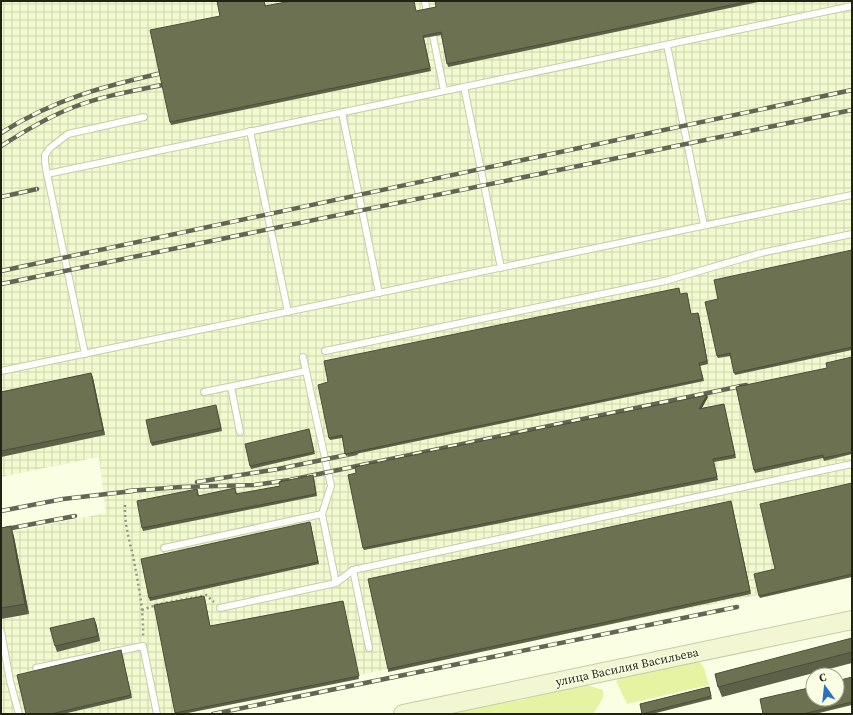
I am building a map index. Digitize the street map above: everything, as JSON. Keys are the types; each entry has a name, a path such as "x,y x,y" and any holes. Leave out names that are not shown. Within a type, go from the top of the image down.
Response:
{"main road":[{"name":"улица Василия Васильева","path":"402,714 852,620"}],"lane":[{"path":"425,1 427,12"},
{"path":"47,174 852,6"},
{"path":"433,36 444,91"},
{"path":"667,45 704,225"},
{"path":"464,87 501,268"},
{"path":"342,113 379,293"},
{"path":"85,354 47,174 45,155 50,148 68,134 144,117"},
{"path":"250,132 288,312"},
{"path":"1,372 852,195"},
{"path":"325,351 665,281 761,253 852,234"},
{"path":"303,357 331,486 322,514 336,583"},
{"path":"204,392 306,371"},
{"path":"231,387 240,432"},
{"path":"220,608 336,583 352,570 852,464"},
{"path":"164,548 322,514"},
{"path":"352,570 369,648"},
{"path":"1,631 10,681 19,714"},
{"path":"36,668 143,646 157,714"}],"path":[{"path":"125,504 124,517 136,570 144,624 143,646"},
{"path":"142,610 159,604 206,595 220,608"}],"shaded area":[{"path":"1,1 852,1 852,576 166,714 1,714 1,534 106,513 99,457 1,477"}],"green space":[{"path":"700,662 704,668 709,685 627,704 616,681 623,677"},
{"path":"587,685 603,690 603,698 594,713 437,714 468,707 522,700 546,691"}],"building":[{"path":"217,1 264,1 265,6 291,1 414,1 416,11 436,7 435,1 750,1 447,64 441,32 423,36 430,68 170,122 150,30 220,16"},
{"path":"852,250 852,347 734,373 730,353 717,356 705,302 718,299 714,280"},
{"path":"679,288 680,294 687,293 691,314 698,313 707,361 699,363 703,379 345,454 342,435 329,438 318,385 328,382 324,361"},
{"path":"852,357 852,452 823,458 823,455 754,470 736,387 827,368 826,363"},
{"path":"91,373 103,430 1,451 1,392"},
{"path":"707,395 699,409 724,404 735,455 713,459 717,477 363,548 348,475 356,473 355,467"},
{"path":"216,405 221,428 151,443 146,420"},
{"path":"309,429 314,452 250,466 245,444"},
{"path":"313,475 316,494 142,528 137,501 197,489 198,496 235,488 236,494 280,486 279,482"},
{"path":"852,483 852,574 759,596 754,574 775,569 760,504"},
{"path":"731,501 750,591 388,669 368,579"},
{"path":"310,522 318,562 149,598 141,559"},
{"path":"11,526 25,604 1,608 1,528"},
{"path":"204,596 210,626 343,601 359,676 175,713 154,605"},
{"path":"94,618 98,636 55,646 50,628"},
{"path":"852,638 852,652 718,687 715,674"},
{"path":"121,650 131,695 51,714 26,714 17,675"},
{"path":"852,677 852,702 845,704 845,679"},
{"path":"709,687 711,696 642,714 640,704"},
{"path":"805,689 805,707 832,707 803,714 763,714 760,699"}],"railway":[{"path":"1,133 42,111 83,94 171,71"},
{"path":"1,146 46,120 74,107 110,96 172,83"},
{"path":"1,271 852,90"},
{"path":"1,284 852,110"},
{"path":"1,197 37,189"},
{"path":"128,491 181,487 254,485 290,480 746,385"},
{"path":"197,482 278,469 356,453"},
{"path":"1,511 63,499 133,491"},
{"path":"1,530 75,516"},
{"path":"213,714 737,607"}]}
